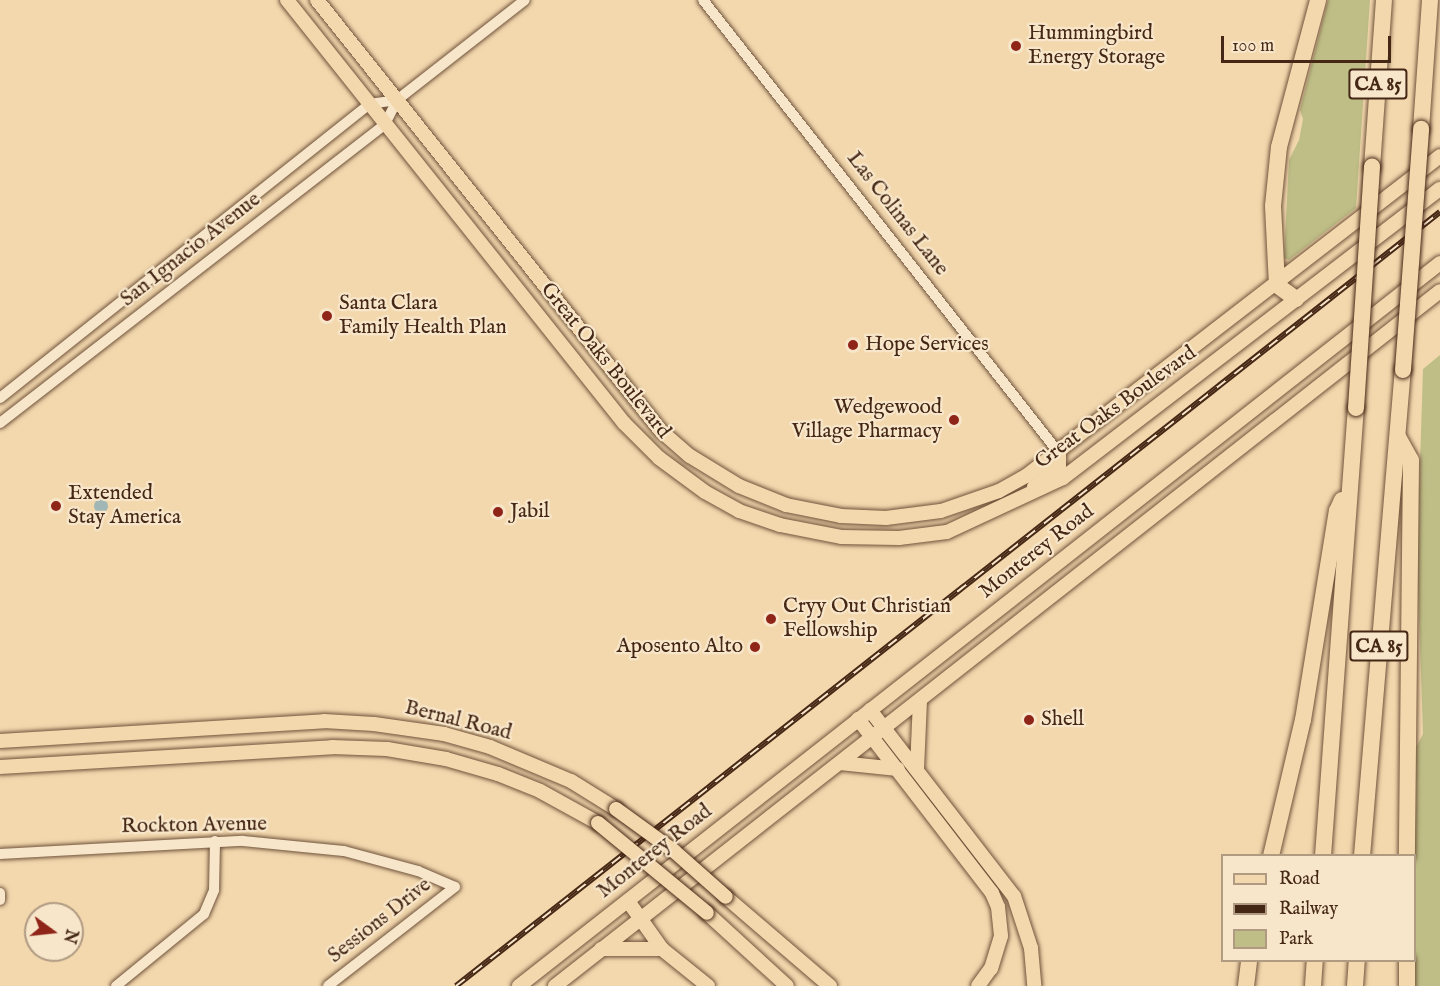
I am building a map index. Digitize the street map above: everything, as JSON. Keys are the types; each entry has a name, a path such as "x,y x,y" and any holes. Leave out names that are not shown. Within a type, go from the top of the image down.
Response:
{"highway":[{"path":"1296,299 1277,285 1273,206 1279,147 1318,0"},
{"name":"CA 85","path":"1323,854 1384,0"},
{"name":"CA 85","path":"1362,854 1398,437 1430,0"},
{"path":"1398,437 1411,460 1407,854"},
{"path":"1272,854 1303,720 1337,511 1350,483"},
{"path":"1246,986 1249,962"},
{"path":"1313,986 1315,962"},
{"path":"1355,986 1357,962"},
{"path":"1407,962 1407,986"}],"main road":[{"name":"Great Oaks Boulevard","path":"287,0 624,423 659,458 727,505 780,525 841,537 947,532 1063,478 1440,189"},
{"name":"Great Oaks Boulevard","path":"317,0 642,410 690,456 739,486 786,505 861,518 932,512 999,491 1059,453 1156,374 1277,285 1440,156"},
{"name":"Monterey Road","path":"519,986 1440,263"},
{"name":"Monterey Road","path":"555,986 1440,291"},
{"path":"548,326 564,313"},
{"path":"1031,494 1035,484 1059,467 1059,453"},
{"path":"917,769 920,700"},
{"path":"870,710 1014,896 1029,938 1034,986"},
{"path":"858,719 976,869 998,907 998,953 978,986"},
{"name":"Bernal Road","path":"0,741 324,722 374,724 444,735 498,750 571,781 616,809 674,851 830,986"},
{"name":"Bernal Road","path":"0,767 332,747 387,749 446,759 498,774 540,791 598,823 707,913 787,986"},
{"path":"840,763 898,769"},
{"path":"628,901 662,949 708,986"},
{"path":"602,949 662,949"}],"street":[{"name":"San Ignacio Avenue","path":"0,423 385,124 397,100 525,0"},
{"name":"Las Colinas Lane","path":"703,0 1059,453"},
{"name":"San Ignacio Avenue","path":"0,398 369,104 397,100"},
{"name":"Rockton Avenue","path":"0,854 215,841 344,850 418,871 455,887"},
{"path":"116,986 204,914 214,890 215,841"},
{"name":"Sessions Drive","path":"328,986 455,887"},
{"path":"0,893 0,900"}],"green space":[{"path":"1328,0 1370,0 1356,208 1289,260 1284,258 1289,160 1299,140 1303,119 1300,110"},
{"path":"1440,355 1440,986 1415,986 1414,751 1423,734 1417,556 1423,369"}],"water":[{"path":"101,499 106,501 108,506 106,511 101,513 96,511 94,506 96,501"}],"railway":[{"path":"456,986 1440,212"}],"place":[{"name":"Hummingbird Energy Storage","path":"1016,46"},
{"name":"Santa Clara Family Health Plan","path":"327,316"},
{"name":"Hope Services","path":"853,345"},
{"name":"Wedgewood Village Pharmacy","path":"954,420"},
{"name":"Extended Stay America","path":"56,506"},
{"name":"Jabil","path":"498,512"},
{"name":"Cryy Out Christian Fellowship","path":"771,619"},
{"name":"Aposento Alto","path":"755,647"},
{"name":"Shell","path":"1029,720"}]}
